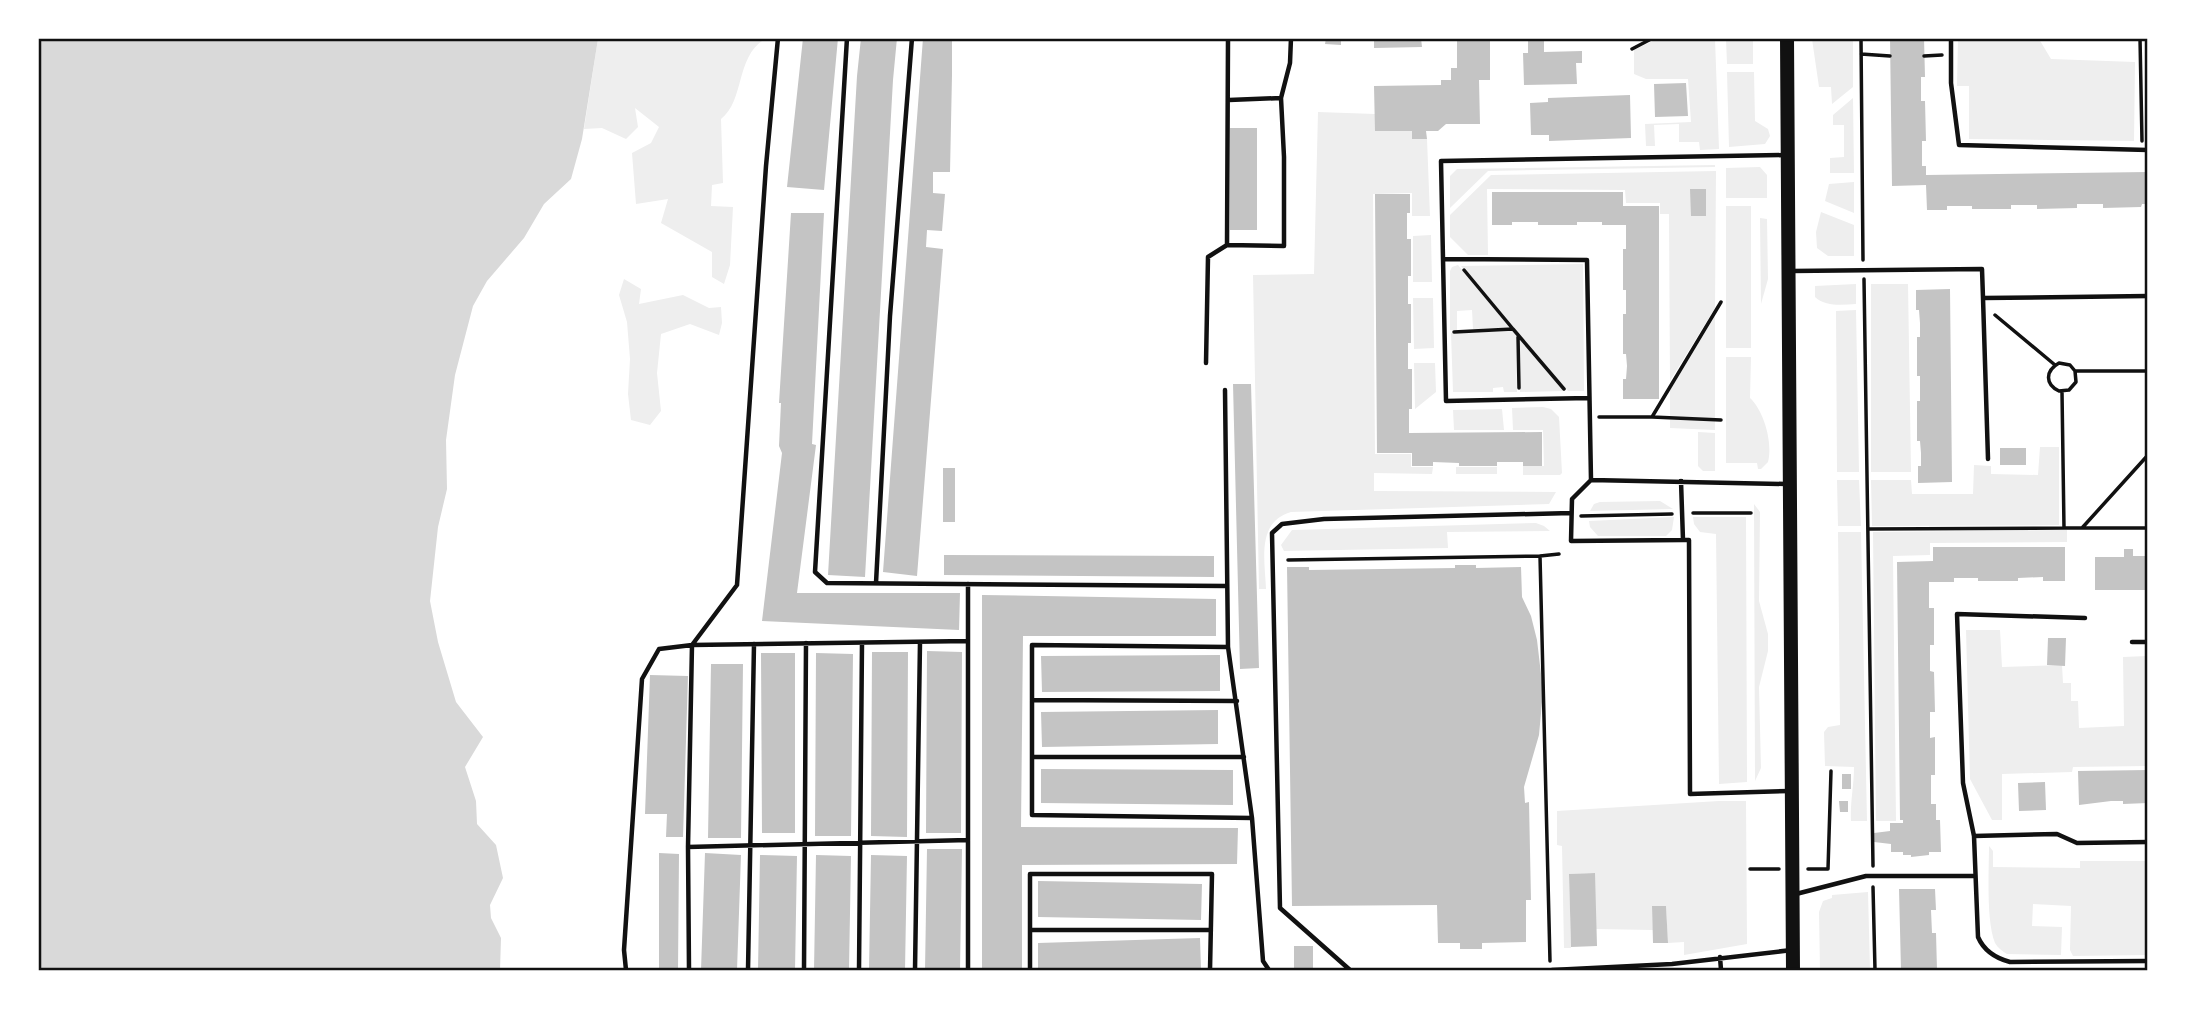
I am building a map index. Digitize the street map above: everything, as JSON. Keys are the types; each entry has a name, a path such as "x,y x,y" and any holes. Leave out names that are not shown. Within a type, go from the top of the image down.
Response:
{"main road":[{"path":"1787,38 1793,971"}],"lane":[{"path":"689,971 688,847 692,645 737,584 766,166 778,38"},
{"path":"847,38 815,572 827,583 1227,586"},
{"path":"876,583 890,316 912,38"},
{"path":"1227,245 1228,38"},
{"path":"1206,362 1208,257 1227,245 1284,246 1281,98 1290,63 1292,38"},
{"path":"1951,38 1951,83 1959,145 2145,150"},
{"path":"1229,100 1281,98"},
{"path":"1589,398 1446,401 1441,161 1789,155"},
{"path":"1443,259 1587,260 1591,480"},
{"path":"1789,271 1982,269 1987,459"},
{"path":"1983,298 2147,296"},
{"path":"1225,390 1228,647 1252,818 1263,961 1269,971"},
{"path":"1790,484 1591,480 1572,499 1571,515 1572,541 1689,540 1690,794 1791,791"},
{"path":"1681,481 1682,540"},
{"path":"1350,971 1280,908 1272,533 1282,524 1324,519 1571,515"},
{"path":"968,584 968,971"},
{"path":"2085,618 1957,614 1963,783 1974,836 1978,937 1981,945 1990,954 2010,962 2147,961"},
{"path":"626,971 624,950 642,679 659,649 692,645 968,641"},
{"path":"915,971 920,642"},
{"path":"2132,642 2147,642"},
{"path":"804,971 807,643"},
{"path":"859,971 862,643"},
{"path":"748,971 754,644"},
{"path":"1228,647 1032,645 1032,815 1252,818"},
{"path":"1032,700 1237,701"},
{"path":"1032,757 1244,757"},
{"path":"1974,836 2057,834 2077,843 2147,842"},
{"path":"688,847 968,840"},
{"path":"1030,971 1030,874 1212,874 1210,971"},
{"path":"1792,895 1866,876 1975,876"},
{"path":"1030,930 1210,930"},
{"path":"1551,971 1672,964 1793,950"},
{"path":"1720,957 1720,971"},
{"path":"2084,962 2084,971"},
{"path":"1672,964 1672,971"}],"path":[{"path":"1632,49 1653,38"},
{"path":"1861,38 1875,971"},
{"path":"2140,38 2145,150"},
{"path":"1861,54 1890,56"},
{"path":"1924,56 1951,55"},
{"path":"1455,260 1572,398"},
{"path":"1652,417 1721,302"},
{"path":"1984,306 2055,365"},
{"path":"1445,332 1513,329"},
{"path":"1517,335 1519,398"},
{"path":"2066,364 2075,371 2077,378 2074,385 2062,392 2055,390 2049,381 2050,370 2055,365 2066,364"},
{"path":"2075,371 2147,371"},
{"path":"2062,392 2064,528"},
{"path":"1590,416 1721,420"},
{"path":"2082,528 2147,455"},
{"path":"1571,515 1751,513"},
{"path":"1868,529 2147,528"},
{"path":"1288,559 1559,554"},
{"path":"1540,556 1551,971"},
{"path":"1749,869 1828,869 1831,771"}],"shaded area":[{"path":"1659,38 1715,39 1719,149 1700,150 1699,142 1679,142 1679,124 1654,125 1655,146 1646,146 1645,124 1691,122 1688,79 1646,79 1634,74 1634,50"},
{"path":"38,39 598,39 582,139 571,179 544,204 524,238 487,281 473,306 455,375 446,440 447,489 438,527 430,601 438,642 456,702 483,737 465,767 476,801 477,824 496,845 503,878 490,905 491,918 501,938 500,970 39,970"},
{"path":"598,39 765,39 755,47 749,57 734,101 721,119 723,183 712,185 711,206 733,207 730,265 724,284 712,277 712,252 661,223 668,199 636,204 632,153 651,143 659,127 635,108 638,127 626,139 602,128 584,129"},
{"path":"1726,39 1753,39 1753,64 1727,64"},
{"path":"1812,39 1853,39 1853,87 1832,104 1831,87 1819,87"},
{"path":"1958,39 2039,39 2051,59 2135,62 2134,141 1969,139 1969,86 1957,86"},
{"path":"1727,72 1754,72 1755,121 1768,129 1770,136 1765,144 1729,147"},
{"path":"1853,98 1854,173 1830,173 1830,158 1844,157 1844,125 1833,125 1833,115"},
{"path":"1318,112 1375,114 1375,131 1412,131 1412,139 1427,139 1430,216 1412,216 1412,193 1373,194 1375,454 1411,454 1411,467 1433,467 1432,474 1374,473 1374,491 1556,492 1549,504 1291,512 1272,524 1267,533 1264,555 1266,589 1259,589 1253,275 1314,274"},
{"path":"1715,165 1488,171 1450,208 1450,176 1457,169"},
{"path":"1760,167 1767,175 1767,198 1726,198 1726,168"},
{"path":"1716,171 1715,308 1670,381 1669,214 1660,214 1660,203 1626,203 1625,190 1487,189 1488,255 1468,255 1450,237 1450,215 1491,175"},
{"path":"1854,182 1854,213 1825,201 1829,184"},
{"path":"1726,206 1751,206 1751,348 1726,348"},
{"path":"1821,212 1854,225 1854,256 1828,256 1817,248 1816,232"},
{"path":"1760,218 1767,219 1768,279 1761,304"},
{"path":"1431,235 1432,282 1413,282 1413,236"},
{"path":"1583,264 1584,391 1568,391 1461,266"},
{"path":"1458,265 1510,328 1473,329 1472,310 1457,311 1457,330 1450,330 1450,271"},
{"path":"624,279 641,289 639,304 683,295 709,308 721,307 722,323 719,335 690,324 661,334 657,373 661,411 650,425 631,420 627,322 619,295"},
{"path":"1856,284 1856,304 1829,304 1815,297 1815,286"},
{"path":"1871,284 1908,284 1911,472 1871,472"},
{"path":"1413,298 1433,298 1434,348 1414,349"},
{"path":"1856,310 1859,472 1837,472 1836,311"},
{"path":"1715,316 1715,430 1670,428 1670,390"},
{"path":"1513,331 1516,335 1517,392 1504,392 1503,387 1493,388 1493,392 1453,392 1451,333"},
{"path":"1519,338 1563,391 1520,392"},
{"path":"1726,357 1751,357 1750,398 1763,419 1769,446 1768,462 1761,469 1758,469 1757,463 1726,463"},
{"path":"1414,363 1435,363 1436,392 1415,409"},
{"path":"1512,408 1551,409 1559,417 1562,473 1523,475 1523,466 1544,466 1543,430 1513,430"},
{"path":"1502,409 1504,430 1454,430 1453,410"},
{"path":"1698,432 1715,433 1715,471 1703,471 1698,466"},
{"path":"2040,447 2059,447 2059,525 1872,526 1871,480 1911,480 1912,494 1973,494 1974,465 1991,466 1991,474 2038,475"},
{"path":"1456,467 1497,467 1497,474 1456,474"},
{"path":"1837,480 1859,480 1861,526 1838,526"},
{"path":"1660,501 1673,509 1590,511 1594,504 1600,502"},
{"path":"1754,504 1760,512 1759,601 1768,634 1768,651 1759,687 1761,768 1755,781"},
{"path":"1674,517 1672,530 1666,536 1598,536 1590,527 1589,521"},
{"path":"1693,517 1746,517 1747,782 1719,784 1716,534 1700,532"},
{"path":"1536,523 1550,531 1447,532 1448,548 1284,551 1281,545 1292,530"},
{"path":"2067,530 2067,542 1930,543 1930,555 1893,556 1896,821 1876,821 1873,532"},
{"path":"1838,532 1861,532 1867,821 1851,821 1854,767 1825,766 1824,732 1828,727 1840,725"},
{"path":"1966,630 2000,630 2002,667 2062,665 2063,683 2071,683 2071,701 2078,701 2079,728 2124,726 2123,657 2147,656 2147,766 2073,767 2072,772 2002,774 2002,820 1992,820 1970,779"},
{"path":"1746,801 1747,944 1684,955 1684,942 1668,943 1666,906 1652,906 1653,930 1596,929 1594,873 1569,874 1571,948 1564,948 1562,846 1557,845 1557,811"},
{"path":"1989,846 1993,851 1993,867 2080,868 2080,861 2147,861 2147,955 2073,956 2070,950 2071,906 2033,904 2032,926 2062,927 2061,955 2003,952 1995,943 1990,922"},
{"path":"1868,892 1870,970 1820,970 1819,912 1823,901 1832,898 1832,895"}],"building":[{"path":"803,38 838,38 824,190 787,187"},
{"path":"861,38 897,38 865,577 828,575"},
{"path":"923,38 952,38 952,75 950,172 933,172 933,193 945,194 942,231 927,230 926,247 943,249 917,576 883,572"},
{"path":"1326,38 1341,38 1341,45 1325,44"},
{"path":"1374,38 1421,38 1422,47 1374,48"},
{"path":"1457,38 1490,38 1490,80 1479,80 1480,124 1446,124 1438,131 1426,131 1427,139 1412,139 1412,131 1375,131 1374,86 1441,85 1441,80 1451,80 1451,68 1457,68"},
{"path":"1520,38 1567,38 1567,41 1544,41 1544,52 1582,51 1582,63 1576,63 1577,84 1524,85 1523,53 1528,53 1528,41 1521,41"},
{"path":"1890,38 1924,38 1925,77 1921,77 1921,101 1925,101 1926,141 1922,141 1922,166 1926,166 1926,175 2148,172 2148,204 2142,204 2141,207 2103,208 2103,204 2077,204 2077,208 2037,209 2037,205 2011,205 2011,209 1947,206 1947,210 1927,210 1926,185 1892,186"},
{"path":"1686,83 1688,116 1655,117 1654,84"},
{"path":"1630,95 1631,138 1549,141 1549,135 1531,135 1530,103 1548,102 1548,98"},
{"path":"1230,128 1257,128 1257,230 1230,230"},
{"path":"1690,189 1706,189 1706,216 1691,216"},
{"path":"1492,192 1623,192 1623,206 1659,206 1659,399 1623,399 1623,379 1626,379 1627,366 1626,354 1623,354 1626,290 1623,290 1623,249 1626,249 1626,225 1602,225 1602,222 1538,225 1538,222 1512,222 1512,225 1492,225"},
{"path":"1375,194 1410,194 1410,213 1407,213 1407,239 1411,239 1408,304 1411,304 1411,343 1408,343 1408,369 1412,369 1412,409 1409,409 1409,433 1542,432 1542,466 1523,466 1523,462 1497,462 1497,466 1459,466 1459,463 1433,462 1433,466 1412,466 1412,453 1377,453"},
{"path":"791,213 824,213 812,444 816,445 797,593 960,593 959,630 762,621 782,453 779,446 779,403"},
{"path":"1950,289 1952,482 1918,483 1921,453 1920,441 1917,441 1920,376 1917,376 1917,337 1920,337 1920,323 1919,310 1916,310 1916,290"},
{"path":"1233,384 1251,384 1259,668 1240,669"},
{"path":"2000,448 2026,448 2026,465 2000,465"},
{"path":"943,468 955,468 955,522 943,522"},
{"path":"1933,547 2065,547 2065,581 2043,581 2043,577 2018,578 2018,581 1954,578 1954,582 1929,582 1929,608 1934,608 1934,645 1930,645 1930,671 1934,672 1935,712 1930,712 1930,738 1935,737 1935,775 1931,775 1931,804 1936,804 1936,820 1940,820 1941,852 1911,857 1903,855 1903,852 1891,852 1891,844 1874,842 1874,833 1890,831 1890,823 1903,823 1903,820 1900,820 1897,562 1933,561"},
{"path":"2124,549 2133,549 2133,556 2148,556 2148,590 2095,590 2095,557 2124,557"},
{"path":"944,555 1214,556 1214,577 944,575"},
{"path":"1455,565 1476,565 1476,568 1521,567 1522,597 1531,616 1537,640 1543,691 1539,735 1524,787 1525,803 1529,802 1531,900 1526,900 1526,942 1482,943 1482,949 1460,949 1460,943 1438,943 1437,905 1292,906 1287,567 1309,567 1309,570 1455,568"},
{"path":"982,595 1216,599 1216,636 1023,636 1021,827 1238,828 1237,864 1022,865 1022,970 982,970"},
{"path":"2048,638 2066,638 2065,666 2047,665"},
{"path":"927,651 962,652 961,833 926,833"},
{"path":"872,652 908,652 907,837 871,836"},
{"path":"761,653 795,653 795,833 762,833"},
{"path":"816,653 853,654 851,836 815,836"},
{"path":"1220,655 1220,691 1042,692 1041,656"},
{"path":"711,664 743,664 741,838 708,838"},
{"path":"650,675 688,676 683,837 666,837 667,814 645,814"},
{"path":"1218,710 1218,744 1042,747 1041,712"},
{"path":"1041,769 1233,770 1233,805 1041,803"},
{"path":"2148,770 2148,803 2123,804 2123,801 2111,801 2079,805 2078,771"},
{"path":"1842,774 1851,774 1851,789 1842,789"},
{"path":"2045,782 2046,810 2019,811 2018,783"},
{"path":"1839,801 1848,801 1848,812 1840,812"},
{"path":"927,849 962,849 960,970 925,970"},
{"path":"659,853 679,854 678,970 659,970"},
{"path":"705,853 741,855 737,970 701,970"},
{"path":"760,855 797,856 795,970 758,970"},
{"path":"816,855 851,856 849,970 814,970"},
{"path":"871,855 907,856 905,970 869,970"},
{"path":"1595,873 1597,946 1571,947 1569,874"},
{"path":"1038,881 1202,884 1201,920 1038,917"},
{"path":"1899,889 1935,889 1936,910 1931,910 1932,933 1936,933 1937,970 1901,970"},
{"path":"1652,906 1666,906 1668,943 1653,943"},
{"path":"1200,938 1201,970 1038,970 1038,943"},
{"path":"1294,946 1313,946 1313,970 1294,970"}]}
